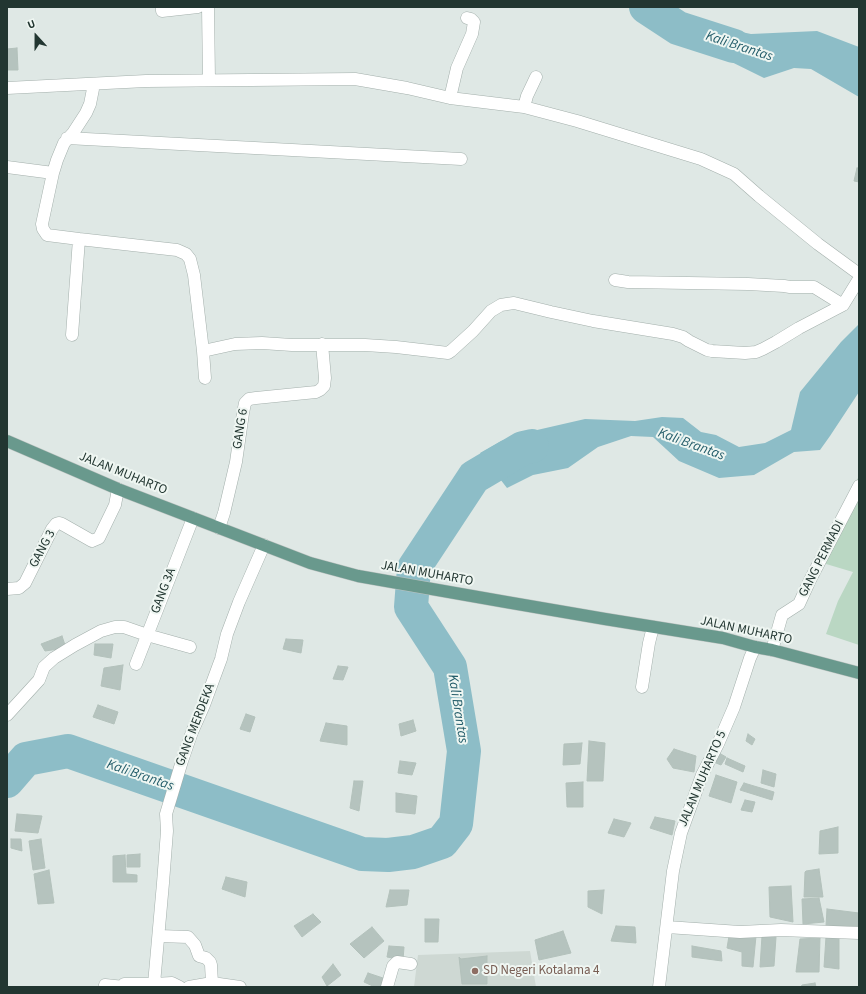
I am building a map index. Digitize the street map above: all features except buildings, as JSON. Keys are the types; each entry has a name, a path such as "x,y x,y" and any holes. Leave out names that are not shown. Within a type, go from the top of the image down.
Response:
{"main road":[{"name":"JALAN MUHARTO","path":"7,440 118,488 310,563 358,576 723,638 859,673"}],"street":[{"path":"162,7 162,11 198,7"},
{"path":"208,7 209,80"},
{"path":"450,98 457,68 473,28 474,22 468,18"},
{"path":"524,107 527,96 536,77"},
{"path":"7,88 146,80 355,79 407,88 450,98 524,107 577,121 701,159 734,174 818,244 859,274"},
{"path":"94,84 90,104 86,113 67,138 60,153 53,173 42,229 47,235 177,250 186,254 190,259 194,274 205,378"},
{"path":"67,138 461,160"},
{"path":"7,167 53,173"},
{"path":"72,335 79,239"},
{"path":"203,351 235,344 262,343 292,345 365,345 448,353 451,352 491,312 501,305 514,304 593,321 674,334 683,337 706,350 744,353 756,352 843,305 859,279"},
{"path":"615,280 628,282 748,284 814,287 843,305"},
{"name":"GANG 6","path":"219,528 236,462 244,406 246,402 250,399 256,398 320,390 324,386 325,378 322,344"},
{"name":"GANG PERMADI","path":"772,650 782,615 799,604 859,486"},
{"name":"GANG 3","path":"7,589 19,588 25,583 52,529 56,524 62,524 92,541 99,538 115,505 118,488"},
{"name":"GANG 3A","path":"136,664 193,518"},
{"name":"GANG MERDEKA","path":"154,984 164,876 167,831 166,814 192,732 204,706 221,659 227,634 239,602 264,545"},
{"path":"7,715 39,680 44,667 54,658 101,631 115,627 124,627 190,647"},
{"path":"642,687 653,627"},
{"name":"JALAN MUHARTO 5","path":"659,987 673,871 681,833 702,775 718,744 734,707 755,647"},
{"path":"667,926 740,932 781,930 859,933"},
{"path":"159,936 188,937 195,944 197,954 206,958 212,965 212,983"},
{"path":"387,987 392,966 397,962 411,964"},
{"path":"105,985 124,987 124,984 172,983 180,987"},
{"path":"189,987 212,983 240,987"}],"shaded area":[{"name":"SD Negeri Kotalama 4","path":"530,951 536,987 414,987 418,955"}],"green space":[{"path":"859,476 859,645 826,634 838,601 853,572 816,561"}],"water":[{"path":"694,22 751,34 817,31 859,47 859,97 811,69 794,68 764,78 689,41"},
{"path":"859,324 859,392 830,436 820,450 794,452 754,475 719,478 679,461 653,437 631,436 598,447 568,468 533,475 507,488 480,453 501,441 524,433 585,419 635,421 662,417 683,418 701,432 716,435 739,447 765,443 791,430 800,392 841,342"}],"waterway":[{"name":"Kali Brantas","path":"646,7 678,28 734,46"},
{"name":"Kali Brantas","path":"7,781 26,759 68,751 362,854 388,855 413,852 442,842 456,824 464,751 450,667 411,607 414,568 474,477 523,448 532,446"}],"place":[{"name":"SD Negeri Kotalama 4","path":"475,971"}]}
